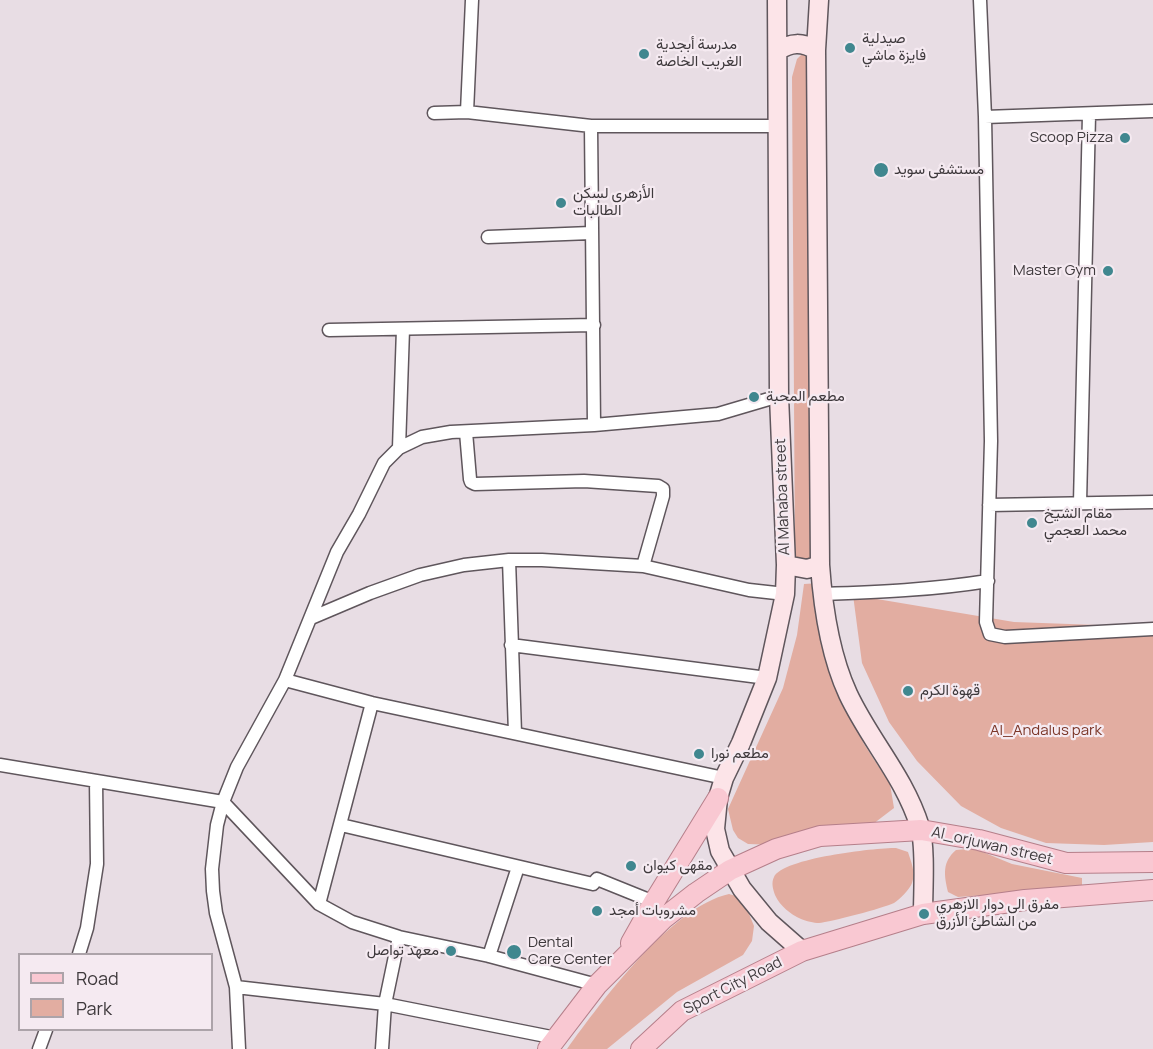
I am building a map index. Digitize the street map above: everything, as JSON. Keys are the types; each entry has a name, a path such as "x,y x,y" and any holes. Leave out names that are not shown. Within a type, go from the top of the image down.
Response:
{"main road":[{"name":"Al Mahaba street","path":"777,0 779,396 786,565 785,594 767,678 724,778 718,798 715,829 720,851 748,897 769,922 802,951"},
{"path":"819,0 816,51 822,594 834,654 848,693 865,726 894,770 910,800 921,830 923,914"},
{"path":"778,51 793,44 801,44 816,51"},
{"path":"786,565 807,569 820,565"},
{"path":"620,962 718,798"},
{"name":"Al_orjuwan street","path":"730,870 776,849 820,836 921,830 979,840 1066,863 1153,862"},
{"path":"552,1043 597,985 664,918 730,870"},
{"path":"802,951 923,914 1025,900 1153,890"},
{"name":"Sport City Road","path":"641,1049 682,1011 802,951"}],"street":[{"path":"467,112 472,0"},
{"path":"980,0 985,117 992,441 986,622 990,634 1005,637 1153,629"},
{"path":"985,117 1153,111"},
{"path":"434,113 467,112 591,126 778,126"},
{"path":"1080,503 1089,115"},
{"path":"591,126 594,425"},
{"path":"488,237 591,233"},
{"path":"329,330 594,325"},
{"path":"399,448 403,328"},
{"path":"239,1049 236,987 216,912 213,891 214,847 223,802 237,767 285,680 337,552 384,463 399,448 422,437 718,414 779,396"},
{"path":"466,432 471,483 584,481 658,486 663,489 643,567"},
{"path":"989,505 1153,502"},
{"path":"311,618 370,592 420,574 464,565 509,560 643,567 749,590 785,594"},
{"path":"509,560 516,733"},
{"path":"822,594 904,592 988,581"},
{"path":"511,645 767,678"},
{"path":"285,680 372,703 724,778"},
{"path":"319,904 372,703"},
{"path":"0,765 223,802 319,904 352,922 399,937 597,985"},
{"path":"79,953 87,928 97,864 96,781"},
{"path":"341,825 593,884 597,879 654,902"},
{"path":"489,957 518,867"},
{"path":"382,1049 385,1004 399,937"},
{"path":"236,987 385,1004 552,1043"},
{"path":"39,1049 45,1031"}],"green space":[{"path":"803,53 807,54 806,81 809,108 816,560 795,560 792,77 797,59"},
{"path":"820,583 839,690 864,744 890,784 894,808 873,824 775,845 748,844 738,838 733,830 728,809 783,688 797,635 804,584"},
{"name":"Al_Andalus park","path":"853,595 1014,622 1153,627 1153,842 1104,845 1046,843 1001,828 961,806 917,761 889,722 862,663"},
{"path":"896,848 908,852 913,867 913,879 911,885 896,902 845,918 817,923 793,915 775,895 772,884 774,877 781,870 794,864 830,855"},
{"path":"956,850 978,850 1012,864 1082,878 1082,888 958,897 948,892 946,864"},
{"path":"729,894 739,897 745,904 754,926 752,941 743,955 677,992 607,1049 567,1049 598,1007 661,936 707,902"}],"place":[{"name":"صيدلية فايزة ماشي","path":"850,48"},
{"name":"مدرسة أبجدية الغريب الخاصة","path":"644,54"},
{"name":"Scoop Pizza","path":"1125,138"},
{"name":"مستشفى سويد","path":"881,170"},
{"name":"الأزهري لسكن الطالبات","path":"561,203"},
{"name":"Master Gym","path":"1108,271"},
{"name":"مطعم المحبة","path":"754,397"},
{"name":"مقام الشيخ محمد العجمي","path":"1032,523"},
{"name":"قهوة الكرم","path":"908,691"},
{"name":"مطعم نورا","path":"699,754"},
{"name":"مقهى كيوان","path":"631,866"},
{"name":"مشروبات أمجد","path":"597,911"},
{"name":"مفرق الى دوار الازهري من الشاطئ الأزرق","path":"924,914"},
{"name":"معهد تواصل","path":"451,951"},
{"name":"Dental Care Center","path":"514,952"}]}
